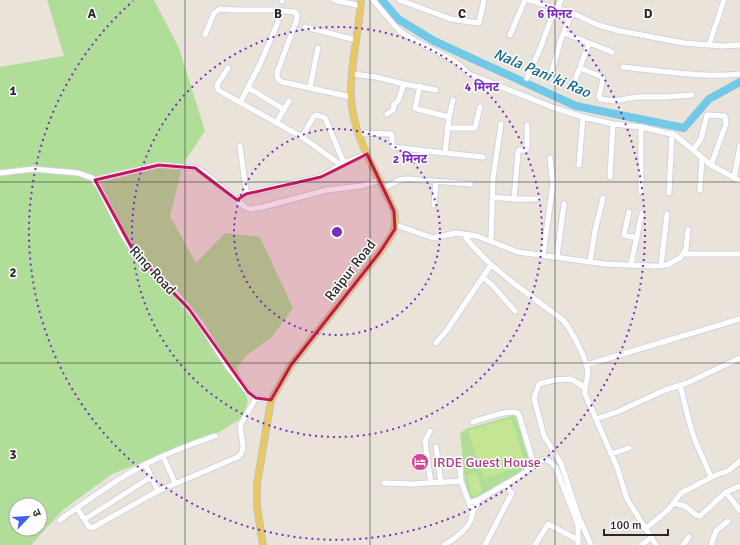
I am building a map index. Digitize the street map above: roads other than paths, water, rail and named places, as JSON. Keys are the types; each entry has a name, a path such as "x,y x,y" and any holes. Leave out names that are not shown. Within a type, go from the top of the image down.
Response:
{"main road":[{"path":"361,3 352,74 351,97 358,133 366,154 384,188 396,217 396,225"},
{"name":"Raipur Road","path":"263,545 257,507 257,484 271,400 291,364 380,252 396,225"}],"street":[{"path":"334,0 361,3"},
{"path":"373,0 401,32 456,62 469,74 552,107 583,117 613,124 641,127 672,133 682,139 711,165 740,181"},
{"path":"399,0 451,19 479,23 484,0"},
{"path":"510,35 525,0"},
{"path":"529,0 572,13 598,25 620,31 684,43 731,46 740,45"},
{"path":"527,78 556,8 561,0"},
{"path":"709,45 724,0"},
{"path":"205,35 214,13 220,9 295,12 298,16 278,70 277,77 282,82 351,97"},
{"path":"550,78 572,13"},
{"path":"240,103 249,88 278,22"},
{"path":"305,27 356,40"},
{"path":"564,33 612,52"},
{"path":"574,83 589,43"},
{"path":"310,87 318,48"},
{"path":"623,66 683,74 716,76 740,74"},
{"path":"228,68 217,88 240,103 302,137 342,164"},
{"path":"580,68 602,77 600,99 618,100 637,97 692,95"},
{"path":"352,74 376,77 436,90"},
{"path":"386,114 393,110 394,103 398,101 404,84"},
{"path":"420,86 416,109 449,117"},
{"path":"249,88 283,109"},
{"path":"446,153 447,128 453,100"},
{"path":"276,123 289,101"},
{"path":"447,128 476,128 480,107"},
{"path":"302,137 313,117 316,115 324,117 328,122 342,164"},
{"path":"693,150 700,139 707,115 725,116 726,124 711,165"},
{"path":"579,165 583,117"},
{"path":"491,241 494,164 501,124"},
{"path":"610,177 613,124"},
{"path":"514,199 518,152 520,149 525,150 527,148 527,125"},
{"path":"641,127 641,192"},
{"path":"358,133 391,134 393,147 483,157"},
{"path":"669,193 672,133"},
{"path":"240,146 246,194"},
{"path":"734,178 740,146"},
{"path":"237,200 246,194 318,178 326,175 342,164 366,154"},
{"path":"543,254 553,184 550,158"},
{"path":"700,190 702,158"},
{"path":"0,173 33,170 56,171 78,173 95,180 159,165 195,168 203,172 245,207 255,209 328,190 362,186 380,180"},
{"name":"Ring Road","path":"95,180 123,235 134,252 170,287 189,309 200,323 234,376 248,392 256,398"},
{"path":"384,188 400,180 471,184"},
{"path":"434,205 436,182"},
{"path":"492,198 540,199"},
{"path":"590,262 595,231 603,198"},
{"path":"557,257 564,204"},
{"path":"629,212 624,236 638,238"},
{"path":"631,264 638,238 642,214"},
{"path":"661,266 667,214"},
{"path":"396,225 433,238 463,234 477,236 513,250 605,264 661,266 673,262 684,254 688,230"},
{"path":"463,234 491,265 563,320 573,335 588,373 584,387 588,401 617,467 627,499 656,545"},
{"path":"684,254 740,254"},
{"path":"436,344 491,265"},
{"path":"483,277 498,291 515,311"},
{"path":"586,366 740,320"},
{"path":"596,419 617,412 740,358"},
{"path":"584,387 571,379 554,380 539,384 534,398 544,436 560,463 578,515 591,545"},
{"path":"680,385 686,404 688,417 711,477"},
{"path":"77,508 89,527 92,528 158,491 238,458 243,449 240,433 241,424 256,398 271,400"},
{"path":"474,422 514,411 518,413 534,465"},
{"path":"430,431 425,441 431,483"},
{"path":"60,520 113,483 145,464 214,436"},
{"path":"436,447 441,483"},
{"path":"611,454 629,448"},
{"path":"163,456 175,483"},
{"path":"469,503 480,499 518,477 544,459 551,462 555,466 578,525 578,542"},
{"path":"645,529 669,509 681,493 711,477 728,471 740,461"},
{"path":"145,464 158,491"},
{"path":"460,468 461,481 472,513"},
{"path":"84,519 152,477"},
{"path":"384,483 411,484 461,481"},
{"path":"485,545 512,494 504,485"},
{"path":"673,503 685,506 696,515 700,516 726,492 740,486"},
{"path":"726,492 740,512"},
{"path":"444,545 462,532 469,522 480,499"},
{"path":"711,545 716,531 728,520"},
{"path":"535,545 548,524 578,542"},
{"path":"683,545 689,537"},
{"path":"641,545 651,538"}],"waterway":[{"name":"Nala Pani ki Rao","path":"382,0 398,19 434,41 576,106 684,128 709,99 740,82"}],"place":[{"name":"IRDE Guest House","path":"420,462"}]}
